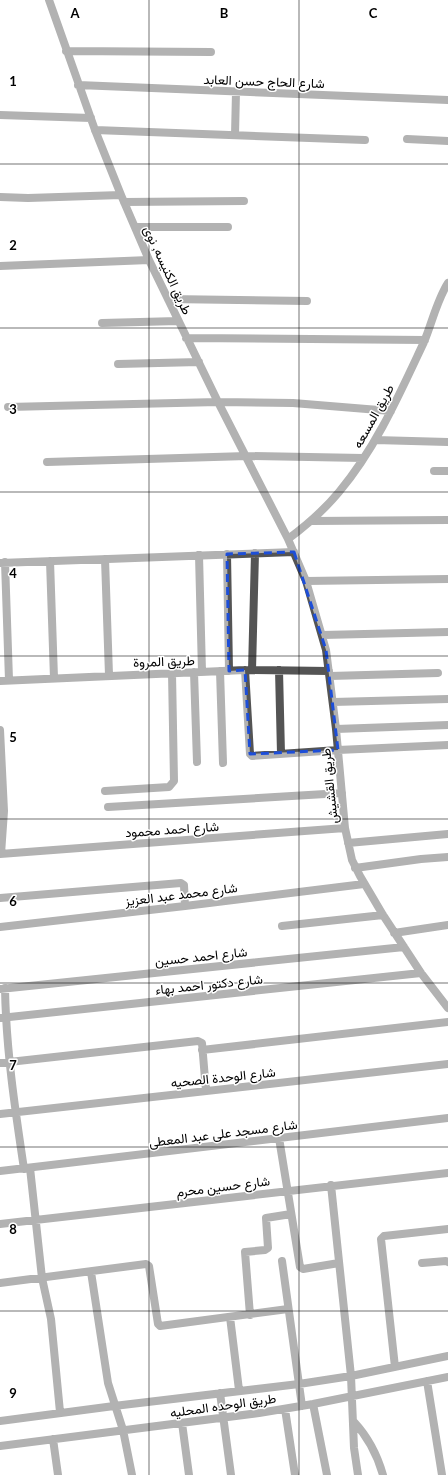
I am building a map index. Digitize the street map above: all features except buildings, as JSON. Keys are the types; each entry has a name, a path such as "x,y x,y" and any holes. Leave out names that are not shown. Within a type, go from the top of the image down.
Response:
{"street":[{"name":"طريق الكنيسه, نوى","path":"49,0 78,86 135,227 186,338 288,539"},
{"path":"66,51 211,52"},
{"name":"شارع الحاج حسن العابد","path":"78,86 448,100"},
{"path":"235,135 236,92"},
{"path":"0,115 91,118"},
{"path":"95,130 366,140"},
{"path":"407,139 448,141"},
{"path":"0,197 244,201"},
{"path":"135,227 228,227"},
{"path":"0,266 150,260"},
{"name":"طريق المسعه","path":"288,539 312,521 340,492 375,440 391,411 425,340 448,283"},
{"path":"168,299 308,301"},
{"path":"102,323 178,321"},
{"path":"186,338 425,340"},
{"path":"118,364 199,362"},
{"path":"8,406 218,402 293,403 391,411"},
{"path":"375,440 448,442"},
{"path":"47,462 247,456 363,458"},
{"path":"434,472 448,471"},
{"path":"312,521 448,520"},
{"name":"طريق القشيش","path":"288,539 306,581 322,635 333,702 345,828 355,868 394,933 421,973 448,1008"},
{"path":"9,680 3,563 294,552"},
{"path":"227,554 229,671"},
{"path":"256,554 248,670 250,754 252,756 448,745"},
{"path":"197,762 199,555"},
{"path":"105,559 109,675"},
{"path":"50,561 54,678"},
{"path":"306,581 448,579"},
{"path":"322,635 448,632"},
{"name":"طريق المروة","path":"0,681 248,670 329,673 438,673"},
{"path":"279,670 281,754"},
{"path":"220,671 223,763"},
{"path":"105,791 169,787 174,781 172,673"},
{"path":"333,702 448,699"},
{"path":"336,729 448,724"},
{"path":"0,730 2,812 1,854"},
{"path":"108,808 342,793"},
{"name":"شارع احمد محمود","path":"1,854 345,828"},
{"path":"348,843 448,834"},
{"path":"355,868 448,857"},
{"path":"0,898 181,883 184,885 185,906"},
{"name":"شارع محمد عبد العزيز","path":"0,927 364,884"},
{"path":"282,926 383,916"},
{"path":"394,933 448,925"},
{"name":"شارع احمد حسين","path":"2,988 404,947"},
{"name":"شارع دكتور احمد بهاء","path":"3,1018 421,973"},
{"path":"2,988 3,1018 16,1113 36,1220 42,1278 51,1319 60,1412"},
{"path":"202,1050 448,1022"},
{"path":"0,1063 198,1041 202,1043 206,1091"},
{"name":"شارع الوحدة الصحيه","path":"0,1114 448,1064"},
{"name":"شارع مسجد على عبد المعطى","path":"0,1171 448,1118"},
{"path":"279,1138 301,1268 303,1269 339,1263"},
{"name":"شارع حسين محرم","path":"0,1224 288,1190 448,1173"},
{"path":"331,1186 351,1376 354,1448 358,1475"},
{"path":"250,1314 245,1252 265,1250 268,1248 266,1218 291,1214"},
{"path":"395,1367 381,1239 384,1236 448,1229"},
{"path":"282,1261 302,1406"},
{"path":"422,1263 448,1262"},
{"path":"0,1283 148,1265 158,1324 160,1326 288,1309"},
{"path":"91,1272 108,1383 114,1406 124,1430 132,1475"},
{"path":"230,1317 239,1390"},
{"name":"طريق الوحده المحليه","path":"0,1421 60,1412 299,1384 351,1376 448,1356"},
{"name":"طريق الوحده المحليه","path":"0,1446 285,1409 448,1377"},
{"path":"427,1381 442,1475"},
{"path":"220,1393 231,1475"},
{"path":"313,1404 327,1475"},
{"path":"285,1409 295,1475"},
{"path":"354,1422 373,1446 383,1475"},
{"path":"182,1423 189,1475"},
{"path":"53,1439 58,1475"}],"highlighted area":[{"path":"294,552 326,650 338,750 250,754 245,670 229,671 227,554"}]}
